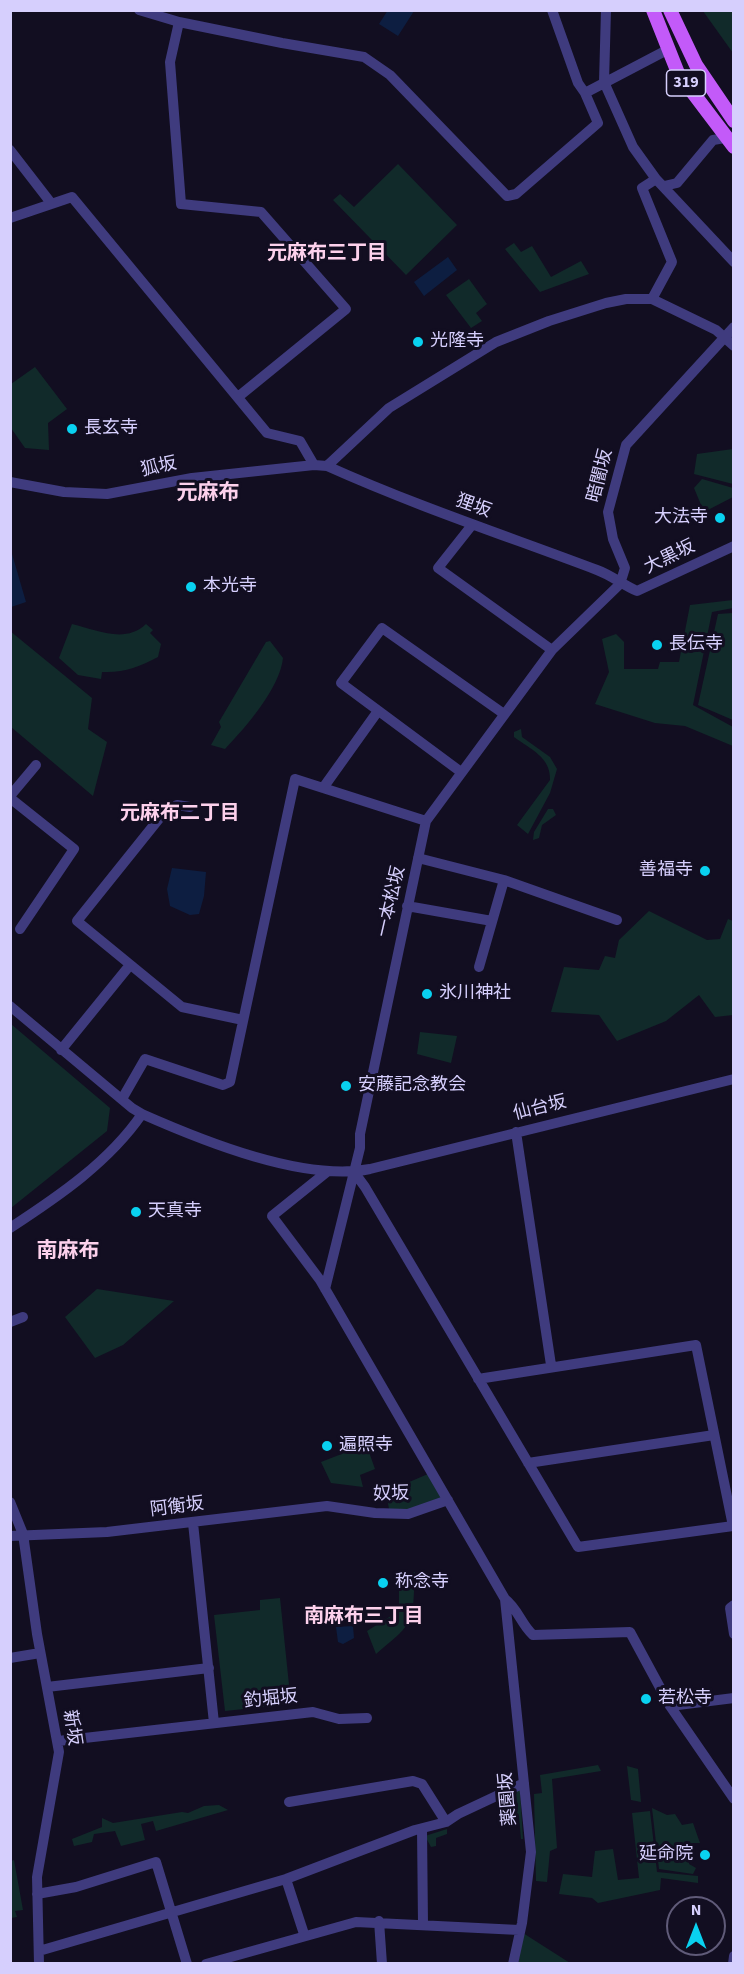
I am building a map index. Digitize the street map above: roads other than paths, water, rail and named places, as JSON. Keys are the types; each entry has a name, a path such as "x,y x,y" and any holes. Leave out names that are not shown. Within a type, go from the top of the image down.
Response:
{"main road":[{"name":"319","path":"653,10 678,73 729,142"},
{"name":"319","path":"670,10 696,65 734,121"}],"street":[{"path":"140,10 179,22 364,57 390,75 507,196 516,194 598,123 578,83 552,10"},
{"path":"606,10 604,82 633,147 660,182 734,262"},
{"path":"179,22 170,62 182,204 261,212 346,309 238,397"},
{"path":"585,93 667,50"},
{"path":"652,299 672,262 642,188 660,182 677,183 713,140 729,142"},
{"path":"10,150 51,203"},
{"path":"10,218 72,196 267,433 300,441 314,465"},
{"path":"327,466 389,408 496,342 549,321 606,303 626,298 652,299 716,330 734,346"},
{"name":"暗闇坂","path":"620,584 625,568 613,539 608,512 626,445 734,327"},
{"name":"狸坂","path":"314,465 327,466 472,525 601,571 620,584"},
{"name":"狐坂","path":"10,482 64,492 107,494 211,475 314,465"},
{"path":"472,525 438,568 552,650"},
{"name":"大黒坂","path":"620,584 638,591 734,546"},
{"name":"一本松坂","path":"325,1289 354,1172 426,821 552,650 620,584"},
{"path":"605,599 638,591"},
{"path":"461,772 341,683 382,628 504,714"},
{"path":"323,788 378,711"},
{"path":"20,929 74,849 10,797 36,765"},
{"path":"122,1099 145,1059 223,1085 230,1082 295,779 426,821"},
{"path":"190,807 177,805 166,810 77,921 182,1008 243,1020"},
{"path":"418,858 504,880 617,920"},
{"path":"479,967 504,880"},
{"path":"407,906 492,921"},
{"path":"61,1050 130,965"},
{"name":"仙台坂","path":"10,1006 142,1114 233,1148 291,1165 328,1171 354,1172 734,1079"},
{"path":"10,1228 103,1161 121,1144 142,1114"},
{"path":"516,1132 550,1365"},
{"path":"328,1171 272,1216 325,1289 505,1599 514,1606 533,1635 630,1632 670,1706 734,1798"},
{"path":"354,1172 578,1547 733,1526 696,1344 550,1365 478,1379"},
{"path":"10,1322 22,1317"},
{"path":"528,1463 714,1435"},
{"name":"奴坂","path":"334,1508 408,1514 448,1500"},
{"name":"新坂","path":"10,1502 23,1534 40,1653 58,1740 58,1762 37,1877 39,1964"},
{"name":"阿衡坂","path":"10,1536 106,1532 194,1523 287,1509 334,1508"},
{"path":"194,1523 214,1723"},
{"name":"薬園坂","path":"505,1599 510,1630 531,1852 513,1964"},
{"path":"734,1605 730,1608 734,1634"},
{"path":"510,1630 527,1629"},
{"path":"10,1658 40,1653"},
{"path":"47,1687 209,1668"},
{"path":"670,1706 734,1698"},
{"name":"釣堀坂","path":"58,1740 313,1712 339,1719 367,1718"},
{"path":"289,1802 380,1784 413,1781 422,1784 446,1822"},
{"path":"39,1952 286,1879 446,1822 524,1783"},
{"path":"422,1829 423,1924"},
{"path":"37,1894 76,1887 156,1862 188,1964"},
{"path":"286,1879 304,1934"},
{"path":"206,1964 341,1924 379,1921 519,1930"},
{"path":"379,1921 382,1964"},
{"path":"733,1964 734,1956"}],"water":[{"path":"388,10 414,11 398,36 379,24"},
{"path":"448,257 457,270 424,296 414,282"},
{"path":"10,547 26,602 11,607 10,607"},
{"path":"172,868 206,872 204,896 199,914 190,915 170,906 167,889"},
{"path":"353,1626 354,1638 343,1644 338,1642 336,1627"}],"place":[{"name":"光隆寺","path":"418,342"},
{"name":"長玄寺","path":"72,429"},
{"name":"大法寺","path":"720,518"},
{"name":"本光寺","path":"191,587"},
{"name":"長伝寺","path":"657,645"},
{"name":"善福寺","path":"705,871"},
{"name":"氷川神社","path":"427,994"},
{"name":"安藤記念教会","path":"346,1086"},
{"name":"天真寺","path":"136,1212"},
{"name":"遍照寺","path":"327,1446"},
{"name":"称念寺","path":"383,1583"},
{"name":"若松寺","path":"646,1699"},
{"name":"延命院","path":"705,1855"}],"district":[{"name":"元麻布三丁目","path":"327,255"},
{"name":"元麻布","path":"208,494"},
{"name":"元麻布二丁目","path":"180,815"},
{"name":"南麻布","path":"68,1252"},
{"name":"南麻布三丁目","path":"364,1618"}]}
